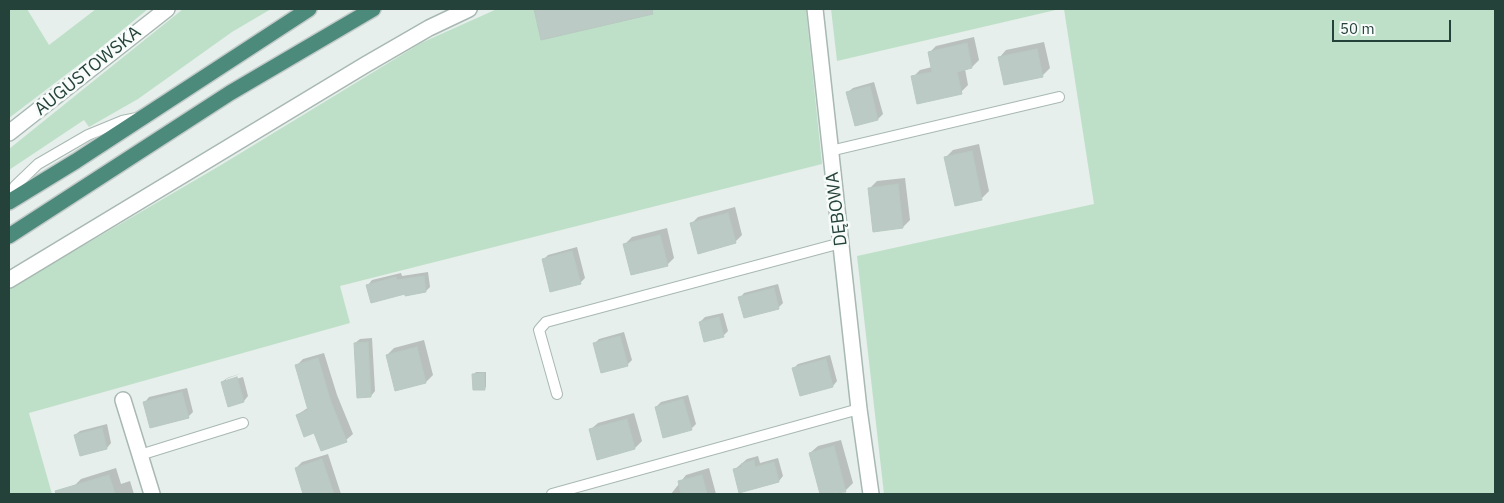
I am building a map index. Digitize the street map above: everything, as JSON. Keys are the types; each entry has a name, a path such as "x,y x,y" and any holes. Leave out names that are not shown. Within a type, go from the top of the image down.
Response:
{"highway":[{"path":"9,201 145,116 309,9"},
{"path":"9,236 254,78 373,9"}],"street":[{"name":"AUGUSTOWSKA","path":"9,133 167,9"},
{"path":"9,280 365,65 429,28 469,9"},
{"name":"DĘBOWA","path":"815,9 859,409 871,494"},
{"path":"123,400 152,494"}],"lane":[{"path":"830,151 1059,97"},
{"path":"557,394 539,330 546,322 841,243"},
{"path":"552,494 859,409"},
{"path":"140,455 243,423"}],"green space":[{"path":"27,9 49,45 96,9 148,9 9,118 9,10"},
{"path":"183,9 271,9 232,32 138,99 89,127 84,120 9,170 9,149"},
{"path":"497,9 806,9 822,164 340,286 350,323 29,413 52,494 9,494 9,289 221,165 421,43"},
{"path":"831,9 1060,9 837,61"},
{"path":"1064,9 1495,9 1495,494 884,494 857,256 1094,204"}],"building":[{"path":"534,9 652,9 653,14 541,40"},
{"path":"967,43 972,68 957,72 962,94 917,104 911,76 932,72 928,52"},
{"path":"1037,49 1043,77 1004,85 998,57"},
{"path":"870,86 878,120 855,126 846,92"},
{"path":"972,151 982,200 955,206 944,157"},
{"path":"898,184 903,228 873,232 868,188"},
{"path":"728,213 736,243 698,254 690,223"},
{"path":"660,235 668,266 631,275 623,244"},
{"path":"572,251 581,284 550,292 542,259"},
{"path":"424,276 426,292 405,296 405,294 371,303 366,285 396,277 397,280"},
{"path":"774,288 779,309 744,318 738,297"},
{"path":"719,317 724,337 704,342 699,322"},
{"path":"620,336 628,366 601,373 593,343"},
{"path":"368,342 371,397 357,398 354,343"},
{"path":"417,347 426,383 395,391 386,355"},
{"path":"318,358 331,402 347,442 321,451 314,433 304,437 296,415 308,410 295,365"},
{"path":"826,359 833,387 800,396 792,368"},
{"path":"484,373 485,390 473,390 472,374"},
{"path":"237,377 244,402 228,407 221,382"},
{"path":"182,392 189,418 150,428 143,402"},
{"path":"683,399 692,430 663,438 655,407"},
{"path":"627,419 635,449 597,460 589,429"},
{"path":"102,428 107,449 80,456 74,435"},
{"path":"834,446 846,492 820,494 809,453"},
{"path":"322,459 334,494 303,494 295,468"},
{"path":"754,460 755,467 774,462 779,482 739,493 733,469 742,467 741,464"},
{"path":"109,475 115,494 56,494 55,491"},
{"path":"702,475 707,494 681,494 678,481"}]}
